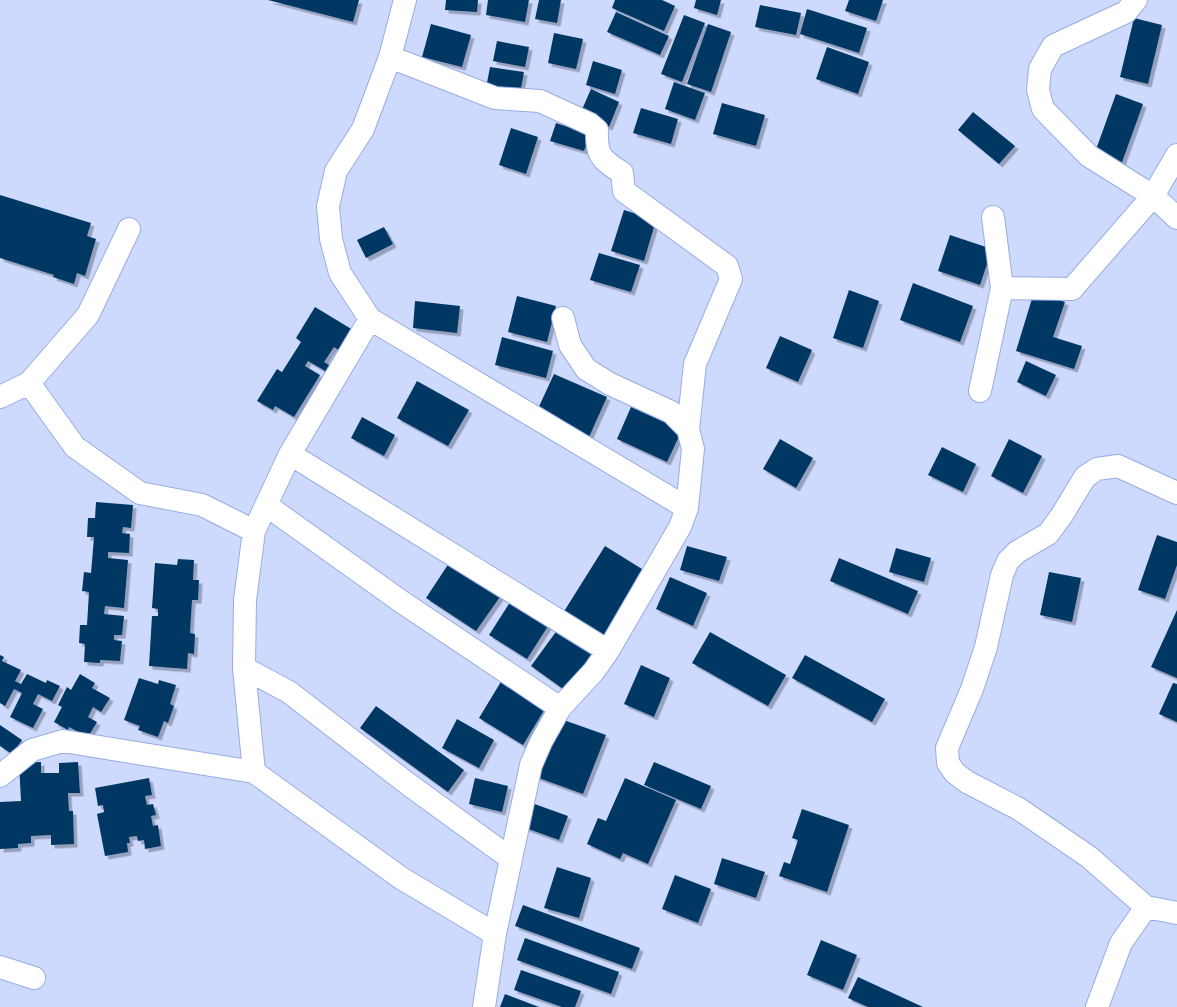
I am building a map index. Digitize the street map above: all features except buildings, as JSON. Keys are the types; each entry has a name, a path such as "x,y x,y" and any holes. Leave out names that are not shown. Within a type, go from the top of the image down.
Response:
{"street":[{"path":"405,0 390,57 363,129 336,171 328,206 331,239 340,273 370,319 687,508"},
{"path":"1136,0 1126,12 1054,46 1040,69 1038,90 1043,109 1089,156 1153,196 1177,218"},
{"path":"390,57 495,98 540,101 590,124 597,130 596,145 600,155 622,173 624,191 727,266 731,279 695,364 688,429 693,449 687,508 680,527 608,651 594,671 560,708 541,742 531,765 495,934 484,1007"},
{"path":"1002,288 1072,289 1153,196 1177,155"},
{"path":"980,390 1002,288 993,217"},
{"path":"0,397 29,383 88,315 129,229"},
{"path":"563,318 570,345 586,369 610,384 671,412 688,429"},
{"path":"254,772 244,668 245,600 254,531 290,454 370,319"},
{"path":"29,383 75,447 140,493 202,505 254,531"},
{"path":"290,454 608,651"},
{"path":"1177,493 1118,466 1097,469 1085,477 1062,515 1048,534 1017,552 1008,561 1002,575 986,647 972,689 947,748 948,763 955,773 968,782 1019,809 1089,857 1146,907 1177,913"},
{"path":"266,506 399,600 560,708"},
{"path":"244,668 289,692 408,784 510,858"},
{"path":"0,776 32,750 62,741 254,772 401,878 495,934"},
{"path":"1097,1007 1121,943 1146,907"},
{"path":"0,967 34,978"}]}
